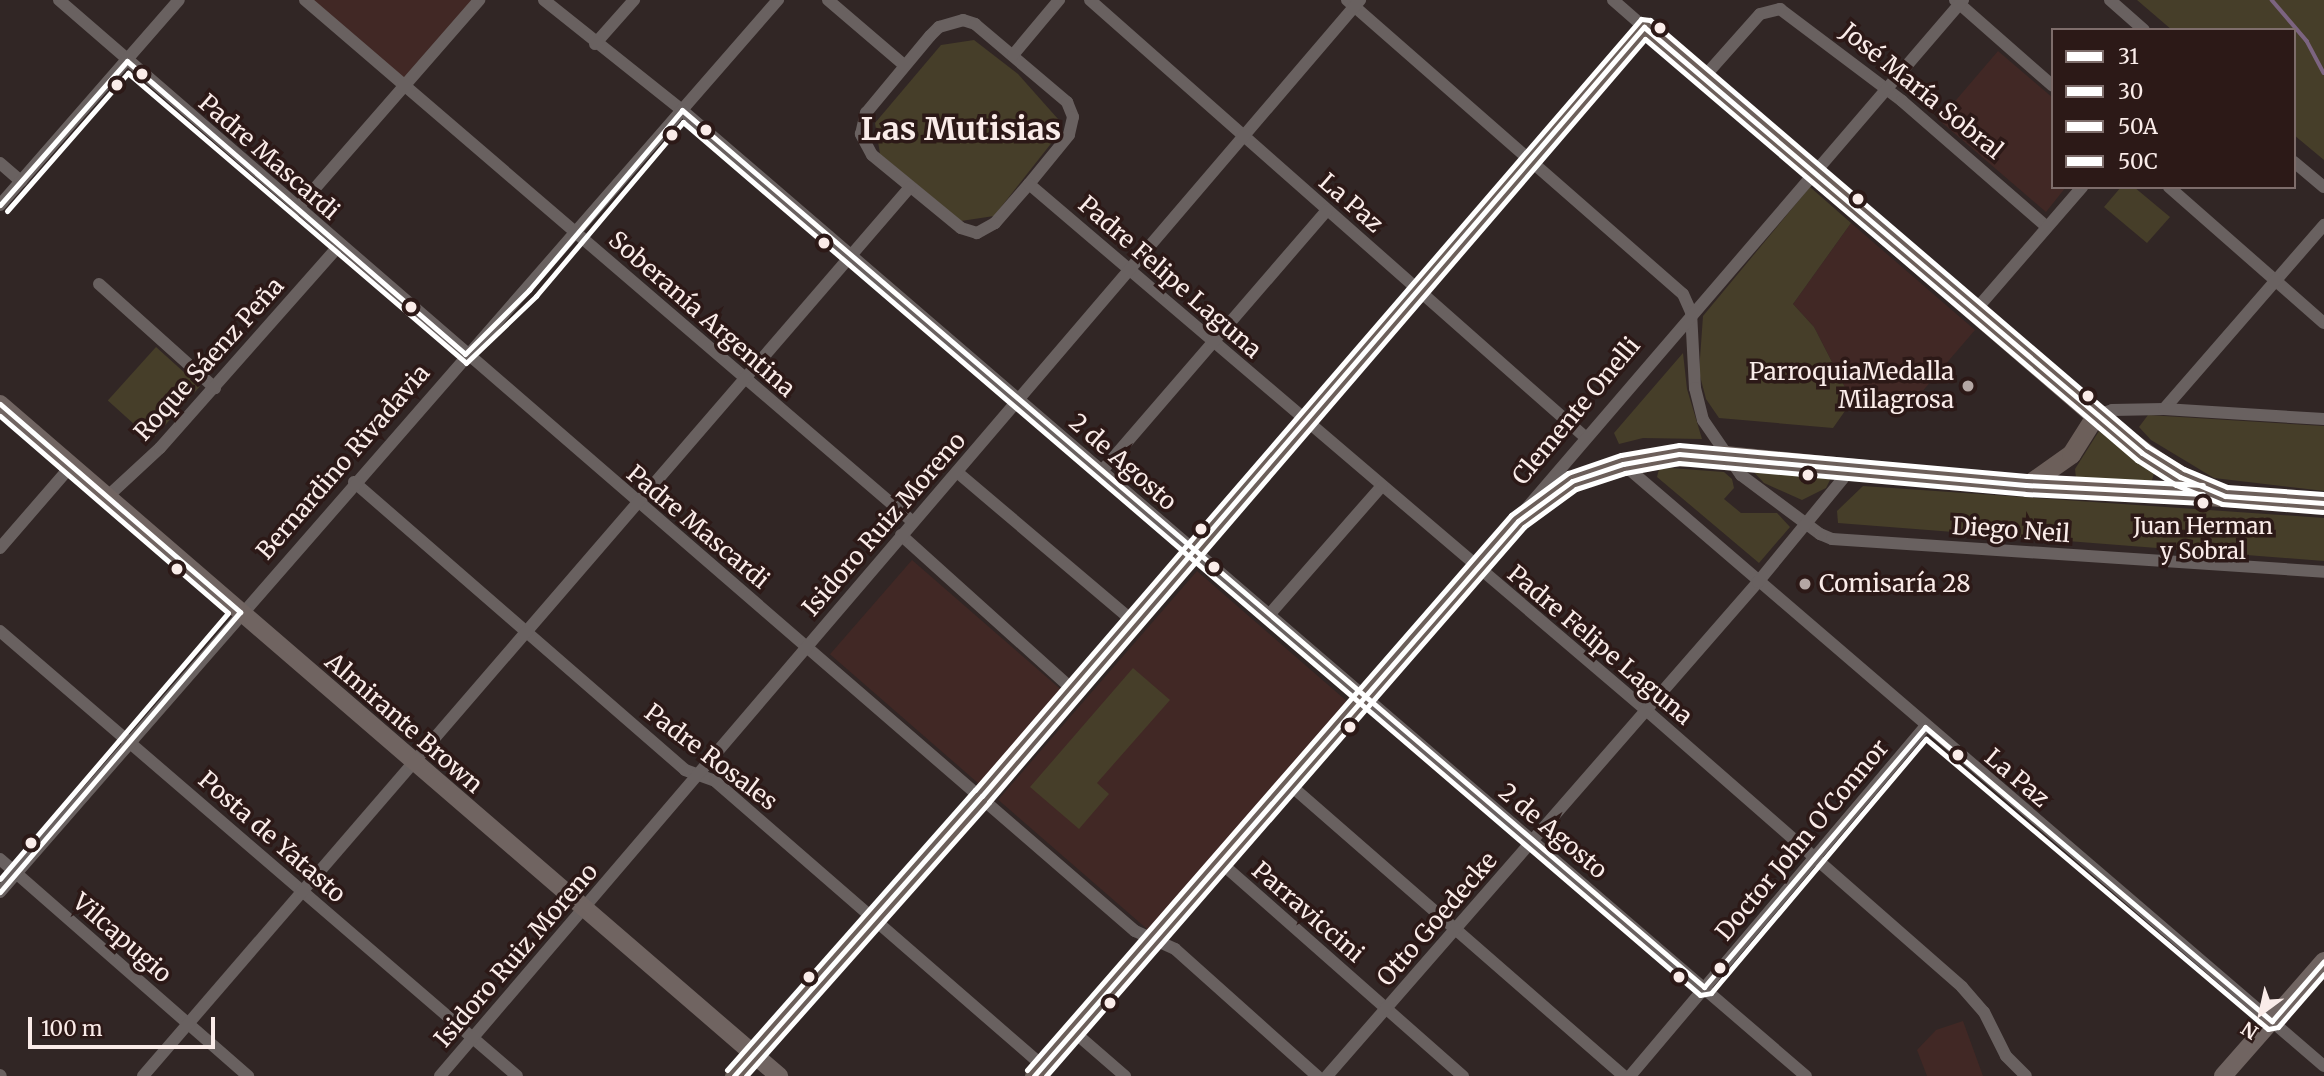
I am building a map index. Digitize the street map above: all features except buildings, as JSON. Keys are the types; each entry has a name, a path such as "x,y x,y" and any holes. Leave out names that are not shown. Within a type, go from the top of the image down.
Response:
{"main road":[{"path":"734,1076 982,796 1644,27 2095,416 2180,477 2225,496"},
{"path":"2026,485 2053,471 2071,454 2095,416"},
{"path":"1518,521 1572,481 1623,464 1679,454 1726,455 1850,470 2026,485 2324,503"},
{"name":"Clemente Onelli","path":"1038,1071 1518,521"}],"street":[{"name":"Padre Mascardi","path":"59,0 296,210 982,796 1135,931 1175,949 1317,1076"},
{"path":"0,205 179,0"},
{"name":"Soberanía Argentina","path":"305,0 913,522"},
{"path":"296,210 479,0"},
{"name":"2 de Agosto","path":"544,0 595,44 682,110 1806,1076"},
{"path":"595,44 634,0"},
{"name":"Bernardino Rivadavia","path":"0,892 240,612 465,355 513,308 778,0"},
{"path":"828,0 904,65"},
{"path":"1013,55 1059,0"},
{"name":"La Paz","path":"1090,0 1586,437"},
{"path":"2110,0 2142,28"},
{"path":"1617,1 1644,27"},
{"path":"1959,1 2051,84"},
{"name":"Clemente Onelli","path":"1518,521 1691,312 1886,90 1959,1"},
{"path":"1354,2 1683,294 1691,312"},
{"name":"Isidoro Ruiz Moreno","path":"440,1076 583,911 805,645 1020,400 1354,2"},
{"name":"José María Sobral","path":"1704,77 1760,14 1780,9 1886,90 2048,227"},
{"path":"954,20 975,24 1013,55 1067,103 1073,117 1069,135 1029,184 995,223 977,233 961,228 872,155 861,134 866,113 939,27 954,20"},
{"path":"0,163 21,181"},
{"path":"2296,164 2324,187"},
{"name":"Padre Felipe Laguna","path":"1029,184 1646,710 1962,988 1984,1012 1999,1046 2018,1074"},
{"path":"143,1076 910,187"},
{"path":"1973,313 2080,189"},
{"path":"2171,189 2324,323"},
{"path":"1101,472 1327,211"},
{"path":"2164,410 2324,225"},
{"name":"Roque Sáenz Peña","path":"107,497 160,449 339,246"},
{"path":"99,284 215,388"},
{"name":"Diego Neil","path":"1691,312 1697,403 1726,455 1757,489 1832,539 2324,572"},
{"name":"Almirante Brown","path":"0,404 583,911 779,1076"},
{"path":"2095,416 2112,410 2164,410 2324,419"},
{"name":"La Paz","path":"1623,464 1925,727 2324,1066"},
{"path":"0,548 72,465"},
{"name":"Otto Goedecke","path":"1326,1076 1758,582 1850,470"},
{"path":"957,472 1133,621"},
{"name":"Padre Rosales","path":"354,482 524,634 685,770 715,780 874,919 1038,1071"},
{"path":"1268,616 1382,486"},
{"path":"901,535 1073,690"},
{"name":"Posta de Yatasto","path":"0,631 517,1076"},
{"name":"Doctor John O'Connor","path":"1630,1076 1925,727"},
{"path":"1289,784 1624,1076"},
{"name":"Vilcapugio","path":"0,859 248,1076"},
{"name":"Parraviccini","path":"1220,862 1463,1076"},
{"path":"2223,1076 2324,961"},
{"path":"1073,1031 1125,1076"}],"shaded area":[{"path":"312,0 476,0 405,81"},
{"path":"2137,0 2324,0 2324,160 2296,137 2296,28 2170,28"},
{"path":"974,40 1018,74 1058,119 1057,136 994,216 961,221 880,154 875,123 941,45"},
{"path":"1998,51 2051,96 2051,189 2064,189 2046,212 1939,120"},
{"path":"1810,187 1851,223 1793,304 1814,327 1852,401 1833,428 1719,418 1706,399 1699,372 1703,316"},
{"path":"2119,189 2136,189 2170,217 2147,243 2104,207"},
{"path":"1851,223 1975,330 1908,408 1852,401 1814,327 1793,304"},
{"path":"156,347 200,386 152,440 108,401"},
{"path":"1683,353 1687,389 1702,439 1643,438 1619,444 1614,433"},
{"path":"2148,415 2324,426 2324,491 2214,478 2151,440 2139,427"},
{"path":"2099,431 2154,473 2151,484 2076,478 2075,469"},
{"path":"1750,468 1825,477 1830,480 1826,488 1802,500 1764,483"},
{"path":"1659,469 1724,472 1732,479 1734,488 1724,499 1741,513 1777,513 1790,527 1759,563 1657,477"},
{"path":"1863,486 2324,518 2324,561 1838,523 1837,511"},
{"path":"912,560 1061,690 979,784 830,654"},
{"path":"1197,571 1349,703 1150,932 998,800"},
{"path":"1133,668 1170,700 1097,783 1109,794 1079,829 1030,787"},
{"path":"1963,1021 1983,1076 1927,1076 1917,1050 1936,1030"}],"waterway":[{"path":"2272,0 2296,28"},
{"path":"2296,28 2307,41 2324,73"}],"transit line":[{"path":"727,1070 975,790 1641,19 1650,20 2147,446 2184,469 2227,487 2324,494"},
{"name":"50A","path":"734,1076 982,796 1644,27 2142,453 2180,477 2225,496 2324,503"},
{"name":"50C","path":"746,1076 989,802 1645,39 2137,460 2176,485 2222,504 2323,512"},
{"name":"31","path":"0,205 127,61 465,354 529,290 682,110 1704,987 1925,727 2272,1021 2324,961"},
{"name":"30","path":"7,211 128,73 466,363 536,296 683,122 1700,995 1711,993 1926,739 2268,1029 2278,1027 2324,974"},
{"name":"31","path":"0,404 240,612 0,892"},
{"name":"30","path":"0,416 228,613 0,879"},
{"path":"1027,1070 1511,515 1568,473 1621,455 1679,445 2027,476 2203,485"},
{"name":"50A","path":"1034,1076 1518,521 1572,481 1623,464 1679,454 2026,485 2203,494"},
{"name":"50C","path":"1046,1076 1524,527 1576,489 1625,473 1679,463 2025,494 2203,503"}],"place":[{"name":"ParroquiaMedalla Milagrosa","path":"1968,386"},
{"name":"Juan Herman y Sobral","path":"2203,503"},
{"name":"Comisaría 28","path":"1805,584"}],"district":[{"name":"Las Mutisias","path":"961,129"}]}
